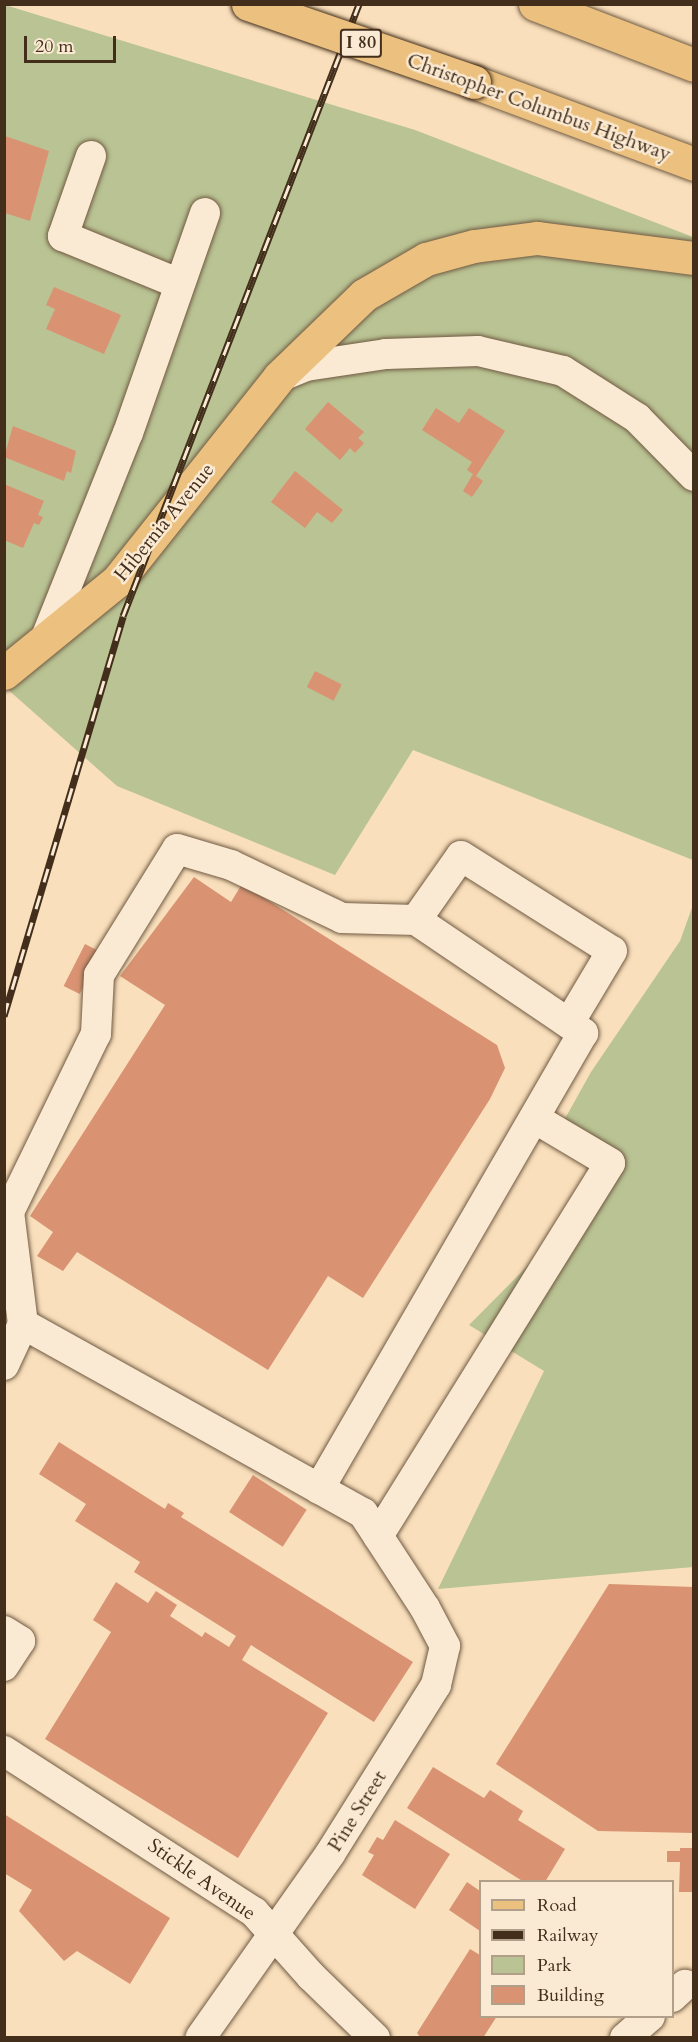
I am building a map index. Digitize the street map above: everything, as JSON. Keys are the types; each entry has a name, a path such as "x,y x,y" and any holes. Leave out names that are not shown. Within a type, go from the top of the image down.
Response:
{"main road":[{"name":"Christopher Columbus Highway","path":"248,4 474,82 693,164"},
{"path":"535,4 693,64"},
{"name":"Hibernia Avenue","path":"4,673 117,581 279,377 364,295 435,257 474,246 537,238 693,258"}],"street":[{"path":"91,156 63,236 180,284"},
{"path":"45,640 128,433 205,213"},
{"path":"279,377 306,366 387,354 478,351 563,371 637,418 693,476"},
{"path":"4,1365 23,1324 9,1212 96,1034 99,975 177,849 231,865 342,918 416,920 583,1033 320,1489"},
{"path":"416,920 461,856 612,951 569,1023"},
{"path":"378,1536 610,1163 534,1118"},
{"name":"Pine Street","path":"23,1324 363,1513 425,1608 445,1646 436,1685 275,1935 200,2037"},
{"path":"4,1631 20,1641 4,1666"},
{"name":"Stickle Avenue","path":"4,1751 254,1912 375,2037"},
{"path":"625,2037 648,2018"}],"green space":[{"path":"5,5 415,130 693,237 693,860 413,750 335,875 117,786 5,687"},
{"path":"693,905 693,1567 438,1589 544,1371 469,1325 607,1186 557,1133 591,1072 680,941"}],"building":[{"path":"5,136 49,151 30,221 5,213"},
{"path":"54,287 121,315 104,354 46,329 55,309 46,305"},
{"path":"328,402 364,432 358,438 364,443 355,453 350,448 340,460 305,429"},
{"path":"436,408 459,423 469,408 505,431 476,476 483,481 472,497 463,491 473,474 467,470 472,462 422,430"},
{"path":"13,426 76,451 71,473 67,471 64,481 4,457"},
{"path":"295,471 343,510 332,523 317,512 305,528 271,502"},
{"path":"4,484 44,501 38,515 43,517 39,525 34,523 23,548 4,540"},
{"path":"315,671 342,685 334,701 307,687"},
{"path":"194,877 231,902 242,884 497,1045 505,1068 490,1099 363,1298 328,1276 268,1370 77,1252 63,1271 37,1256 53,1232 30,1216 165,1005 120,976"},
{"path":"85,944 101,952 80,994 64,986"},
{"path":"59,1442 165,1509 168,1503 184,1513 181,1517 413,1662 374,1722 251,1645 242,1660 328,1713 238,1858 45,1739 111,1632 93,1620 116,1582 148,1603 156,1591 177,1605 170,1616 202,1637 205,1632 229,1647 236,1636 134,1572 140,1562 75,1521 86,1504 39,1474"},
{"path":"253,1475 307,1510 283,1547 229,1512"},
{"path":"609,1584 694,1587 694,1833 598,1831 496,1764"},
{"path":"433,1767 484,1798 490,1790 523,1811 518,1820 565,1849 546,1880 521,1880 407,1808"},
{"path":"4,1814 170,1918 130,1984 77,1951 64,1961 19,1911 32,1890 4,1873"},
{"path":"395,1820 450,1854 415,1909 362,1875 374,1855 368,1852 377,1837 383,1840"},
{"path":"680,1848 694,1848 694,1892 679,1892 680,1862 667,1862 667,1851 680,1851"},
{"path":"467,1882 479,1890 479,1930 449,1910"},
{"path":"470,1949 479,1954 479,2018 496,2018 483,2038 421,2038 417,2033"}],"railway":[{"path":"4,1016 123,616 359,4"}]}
